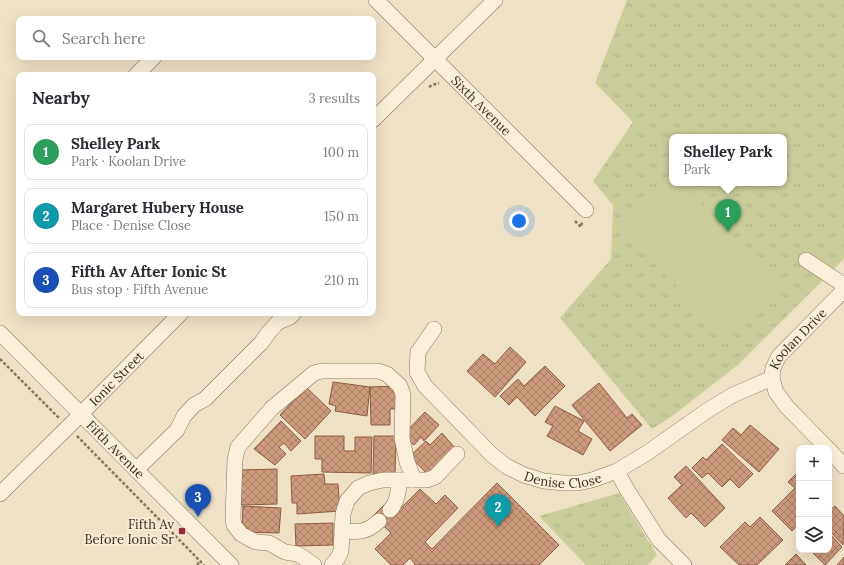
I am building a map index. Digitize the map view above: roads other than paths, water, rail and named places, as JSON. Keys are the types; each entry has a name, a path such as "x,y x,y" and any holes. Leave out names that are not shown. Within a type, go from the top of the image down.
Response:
{"street":[{"name":"Sixth Avenue","path":"376,0 586,210"},
{"path":"376,117 495,0"},
{"path":"139,72 151,60"},
{"path":"806,260 844,285"},
{"name":"Koolan Drive","path":"824,445 787,407 776,392 772,378 773,368 779,356 844,290"},
{"name":"Ionic Street","path":"0,494 178,316"},
{"path":"136,470 177,430 184,416 194,405 205,399 261,343 278,322 291,316"},
{"name":"Denise Close","path":"434,329 418,352 417,372 425,386 492,455 506,466 524,475 544,481 578,483 592,480 617,471 647,453 708,410 733,395 772,378"},
{"name":"Fifth Avenue","path":"0,333 231,565"},
{"path":"314,565 298,554 285,552 269,543 256,542 241,534 234,525 233,512 235,459 238,447 272,408 314,373 322,371 378,371 387,374 400,386 403,395 402,438 407,462 412,474 399,488 390,510"},
{"path":"832,453 844,466"},
{"path":"332,565 338,558 341,551 343,514 348,501 358,488 383,480 427,480 435,477 457,454"},
{"path":"617,471 659,540 684,565"},
{"path":"342,530 358,532 372,527 379,521"}],"place":[{"name":"Shelley Park","path":"728,232"},
{"name":"Fifth Av After Ionic St","path":"198,517"},
{"name":"Margaret Hubery House","path":"498,527"},
{"name":"Fifth Av Before Ionic Sr","path":"182,531"}]}
